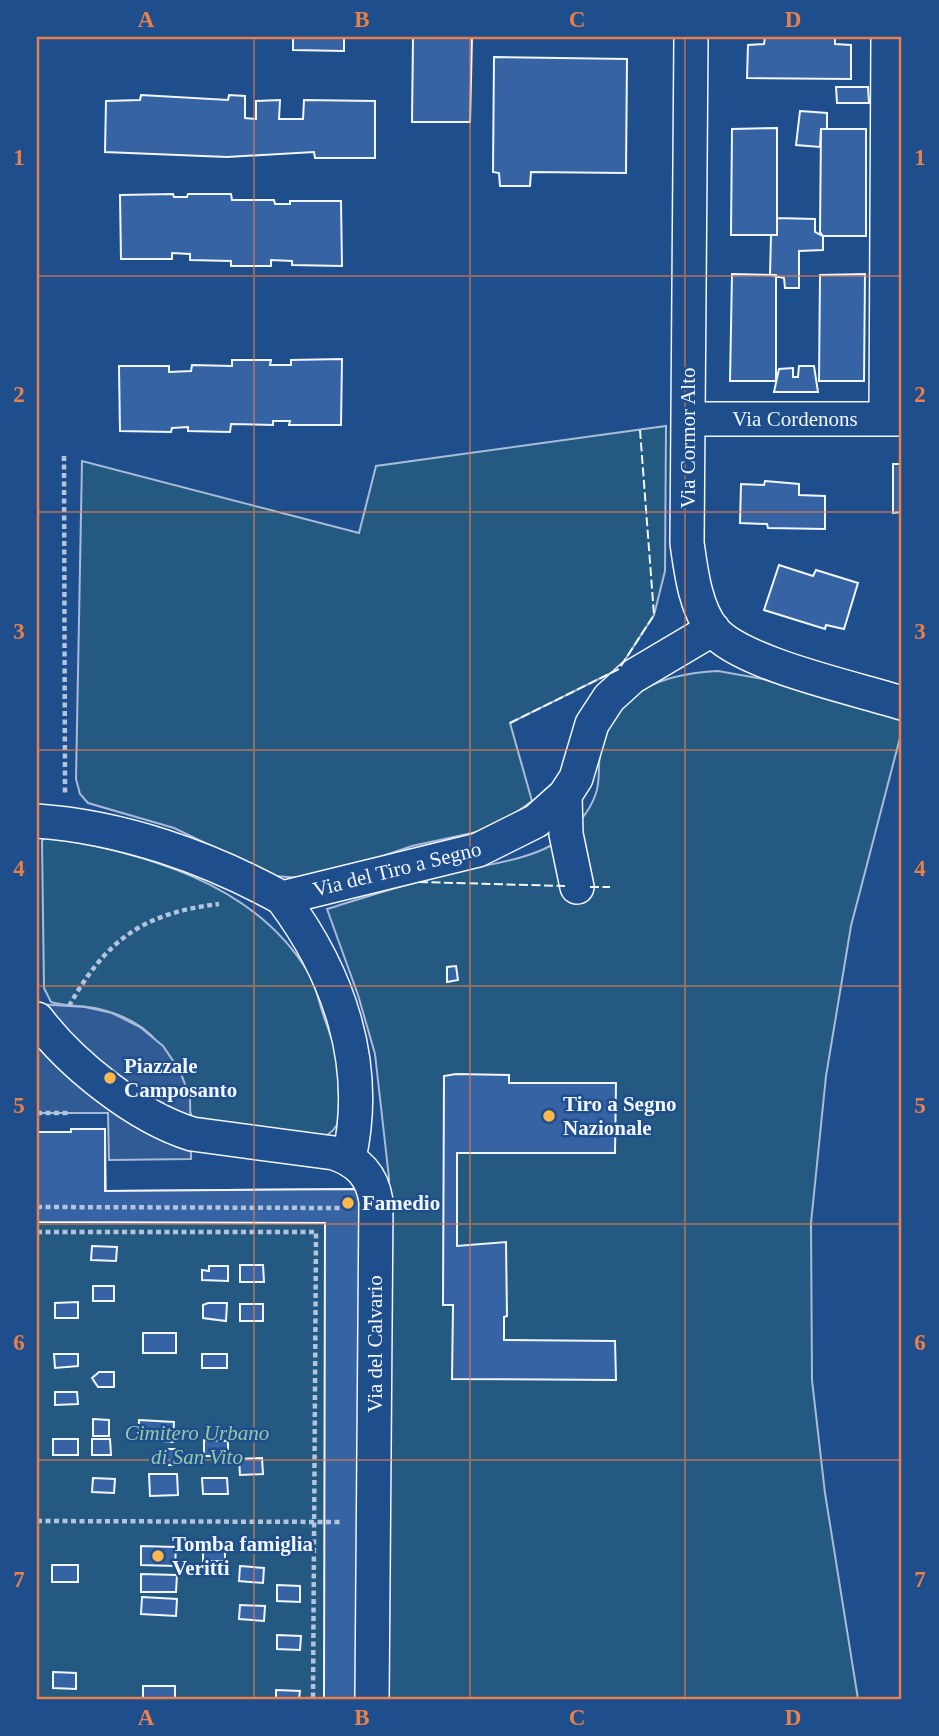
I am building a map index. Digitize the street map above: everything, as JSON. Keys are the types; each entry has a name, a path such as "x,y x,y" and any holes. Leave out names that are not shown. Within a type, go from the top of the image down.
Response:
{"street":[{"name":"Via Cormor Alto","path":"691,37 687,543 692,576 713,629"},
{"path":"888,37 894,419"},
{"name":"Via Cordenons","path":"688,419 894,419"},
{"path":"713,629 744,653 902,703"},
{"name":"Via del Tiro a Segno","path":"282,898 478,850 537,821 565,795 576,778 592,724 609,698 632,677 713,629"},
{"path":"565,795 566,834 577,887"},
{"path":"37,1019 69,1054 130,1102 169,1127 192,1134 312,1149 349,1158 356,1116 355,1067 346,1025 340,1002 314,945 282,898 242,876 194,857 51,822"},
{"name":"Via del Calvario","path":"349,1158 370,1178 376,1201 372,1699"}],"path":[{"path":"51,822 64,456"},
{"path":"69,1006 101,956 125,937 153,920 188,909 229,903"},
{"path":"37,1113 68,1113"},
{"path":"37,1207 343,1207 343,1221"},
{"path":"37,1231 316,1231 313,1699"},
{"path":"341,1508 341,1535"},
{"path":"37,1521 341,1522"}],"green space":[{"path":"666,426 665,571 654,615 619,669 510,723 532,801 495,828 412,846 316,879 274,876 174,828 88,803 80,794 76,779 82,461 359,533 376,466"},
{"path":"718,671 763,679 902,720 902,730 851,926 826,1076 811,1223 812,1380 825,1493 858,1699 388,1699 389,1178 375,1054 358,995 327,909 423,880 517,858 559,841 579,822 593,800 601,750 608,730 630,699 660,681"},
{"path":"46,836 120,852 193,877 227,894 258,915 285,941 311,977 337,1055 341,1106 335,1128 329,1134 321,1138 192,1117 170,1063 152,1036 121,1016 93,1008 51,1002 44,988 42,841"},
{"name":"Cimitero Urbano di San Vito","path":"71,1129 105,1129 106,1191 360,1189 356,1699 37,1699 37,1132 71,1132"}],"shaded area":[{"name":"Piazzale Camposanto","path":"37,1004 85,1007 112,1013 140,1027 163,1046 180,1071 190,1098 191,1159 109,1160 108,1113 37,1113"}],"building":[{"path":"293,37 344,37 344,51 293,50"},
{"path":"413,37 472,37 470,122 412,122"},
{"path":"765,37 835,37 835,44 851,45 851,79 747,78 748,45 764,44"},
{"path":"494,57 627,59 626,173 531,172 530,186 500,186 499,173 493,172"},
{"path":"836,87 868,87 869,103 837,103"},
{"path":"141,95 228,100 229,95 245,96 245,118 256,119 256,101 280,100 279,119 303,119 304,100 375,101 375,158 315,158 314,152 227,157 105,152 106,101 140,100"},
{"path":"800,111 827,113 827,129 821,129 820,147 796,145"},
{"path":"777,128 777,235 731,235 732,129"},
{"path":"821,129 866,129 866,236 823,236 820,232"},
{"path":"173,194 174,197 187,197 188,194 231,194 232,200 274,200 275,204 290,204 290,201 341,201 342,266 292,265 292,261 271,260 271,266 231,266 231,261 190,260 190,254 172,253 172,259 121,259 120,195"},
{"path":"777,218 815,219 815,232 823,236 823,250 799,251 799,288 785,288 784,278 770,275 771,235 777,235"},
{"path":"732,274 776,275 776,381 730,381"},
{"path":"865,274 864,381 819,381 820,275"},
{"path":"342,359 341,425 289,425 290,421 273,421 273,425 231,424 230,432 188,431 188,427 172,428 171,432 120,431 119,366 169,366 169,372 191,371 192,365 232,366 232,360 271,360 270,365 291,365 291,360"},
{"path":"799,366 814,366 818,392 774,392 779,369 793,368 793,377 798,377"},
{"path":"893,464 902,464 902,512 893,513"},
{"path":"765,481 799,484 799,495 825,496 825,529 768,528 767,524 740,523 741,484 764,485"},
{"path":"779,565 813,576 816,570 858,583 844,629 826,625 825,629 764,610"},
{"path":"456,966 458,980 447,982 447,967"},
{"path":"509,1075 509,1083 616,1083 615,1153 457,1153 457,1246 506,1242 507,1316 504,1317 504,1340 615,1341 616,1380 452,1379 453,1305 443,1305 444,1076"},
{"path":"71,1129 105,1129 105,1191 360,1189 356,1699 324,1699 325,1223 37,1222 37,1132 71,1132"},
{"path":"92,1246 117,1247 116,1261 91,1260"},
{"path":"240,1265 263,1265 264,1282 240,1282"},
{"path":"209,1266 228,1266 228,1281 202,1280 202,1270 209,1271"},
{"path":"93,1286 114,1286 114,1301 93,1301"},
{"path":"78,1302 78,1318 55,1318 55,1303"},
{"path":"227,1303 226,1321 203,1318 203,1305"},
{"path":"240,1304 263,1304 263,1321 240,1321"},
{"path":"143,1333 176,1333 176,1353 143,1353"},
{"path":"54,1354 78,1354 78,1366 55,1368"},
{"path":"202,1354 227,1354 227,1368 202,1368"},
{"path":"99,1372 114,1372 114,1387 98,1387 92,1378"},
{"path":"55,1392 77,1392 78,1404 55,1405"},
{"path":"93,1419 109,1420 109,1436 93,1436"},
{"path":"139,1420 174,1422 173,1442 138,1439"},
{"path":"53,1439 78,1439 78,1455 53,1455"},
{"path":"92,1439 110,1439 111,1455 92,1455"},
{"path":"204,1440 228,1441 228,1456 204,1456"},
{"path":"161,1449 175,1449 175,1465 161,1465"},
{"path":"262,1458 263,1474 240,1475 239,1459"},
{"path":"149,1474 177,1474 178,1495 150,1496"},
{"path":"93,1478 115,1479 114,1493 92,1492"},
{"path":"202,1478 227,1478 228,1494 203,1494"},
{"name":"Tomba famiglia Veritti","path":"141,1546 176,1547 175,1566 141,1565"},
{"path":"203,1548 225,1549 225,1561 203,1561"},
{"path":"52,1565 78,1565 78,1582 52,1582"},
{"path":"240,1566 264,1568 263,1583 239,1581"},
{"path":"141,1574 177,1575 176,1592 141,1592"},
{"path":"277,1585 300,1586 300,1602 277,1601"},
{"path":"142,1597 177,1599 176,1616 141,1614"},
{"path":"240,1605 265,1606 264,1621 239,1619"},
{"path":"277,1635 301,1636 300,1650 277,1649"},
{"path":"53,1672 76,1673 76,1689 53,1688"},
{"path":"143,1686 175,1686 175,1699 143,1699"},
{"path":"276,1690 300,1691 299,1699 276,1699"}],"fence":[{"path":"510,723 619,669 654,615 640,430"},
{"path":"419,882 565,886"},
{"path":"590,887 610,887"}],"place":[{"name":"Piazzale Camposanto","path":"110,1078"},
{"name":"Tiro a Segno Nazionale","path":"549,1116"},
{"name":"Famedio","path":"348,1203"},
{"name":"Tomba famiglia Veritti","path":"158,1556"}]}
